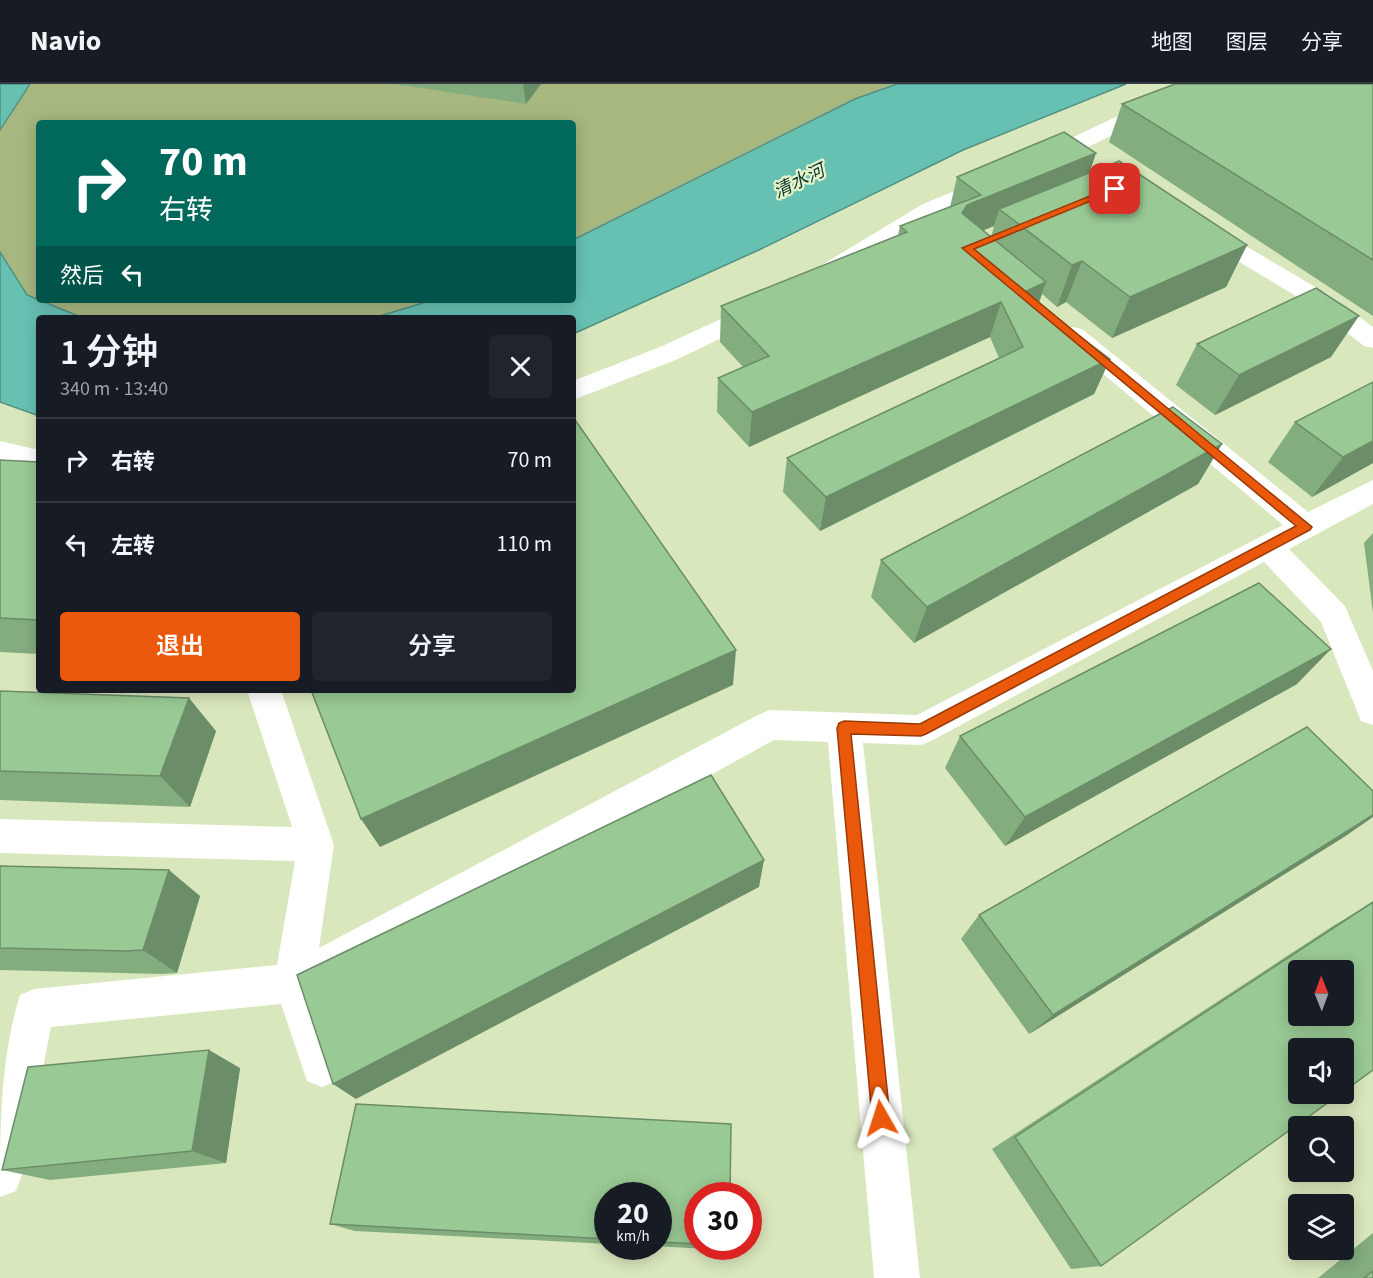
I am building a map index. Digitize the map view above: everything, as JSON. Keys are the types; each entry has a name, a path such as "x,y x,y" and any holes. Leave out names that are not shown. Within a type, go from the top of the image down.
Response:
{"street":[{"path":"811,281 931,209 1019,171 1202,84"},
{"path":"1187,220 1325,303 1373,340"},
{"path":"576,391 669,353 781,300"},
{"path":"1059,323 1306,527"},
{"path":"0,1175 34,1009 294,983 770,726 921,730 1373,491"},
{"path":"1268,547 1334,615 1373,711"},
{"path":"265,693 316,845 294,983 322,1066"},
{"path":"844,728 897,1278"},
{"path":"0,836 316,845"}],"green space":[{"path":"30,84 897,84 855,99 576,238 576,120 36,120 36,299 27,295 0,252 0,130"},
{"path":"47,303 423,303 383,315 76,315"}],"water":[{"path":"0,84 30,84 0,130"},
{"name":"清水河","path":"897,84 1126,84 963,150 761,249 576,333 576,315 383,315 423,303 576,303 576,238 855,99"},
{"path":"0,252 27,295 36,299 36,303 46,303 76,315 36,315 36,415 0,402"}],"building":[{"path":"1175,84 1373,84 1373,260 1122,104"},
{"path":"1064,132 1096,153 967,205 962,213 1046,282 1022,293 1110,359 826,497 787,458 1023,347 1001,302 752,412 718,378 769,356 721,306 907,232 900,226 981,195 957,177"},
{"path":"1119,161 1247,245 1130,297 1082,261 1072,265 999,209"},
{"path":"1316,288 1359,316 1239,375 1197,344"},
{"path":"1373,382 1373,441 1343,457 1295,422"},
{"path":"1173,407 1222,444 927,607 881,560"},
{"path":"576,421 736,650 361,819 312,693 576,693"},
{"path":"0,460 36,462 36,620 0,618"},
{"path":"1259,583 1331,649 1025,817 960,736"},
{"path":"0,691 189,698 160,776 0,771"},
{"path":"1307,727 1373,791 1373,815 1053,1015 979,915"},
{"path":"711,775 764,860 333,1084 297,975"},
{"path":"0,866 169,870 143,950 126,951 0,948"},
{"path":"1373,902 1373,1070 1354,1084 1354,1038 1288,1038 1288,1104 1326,1104 1309,1116 1288,1116 1288,1131 1101,1266 1015,1137"},
{"path":"209,1050 192,1151 2,1170 28,1067"},
{"path":"356,1104 731,1124 730,1182 684,1182 684,1243 672,1243 672,1182 594,1182 594,1238 330,1224"},
{"path":"1373,1271 1373,1278 1364,1278"}],"route":[{"path":"881,1118 844,728 921,730 1306,527 967,248 1006,230 1115,189"}]}
